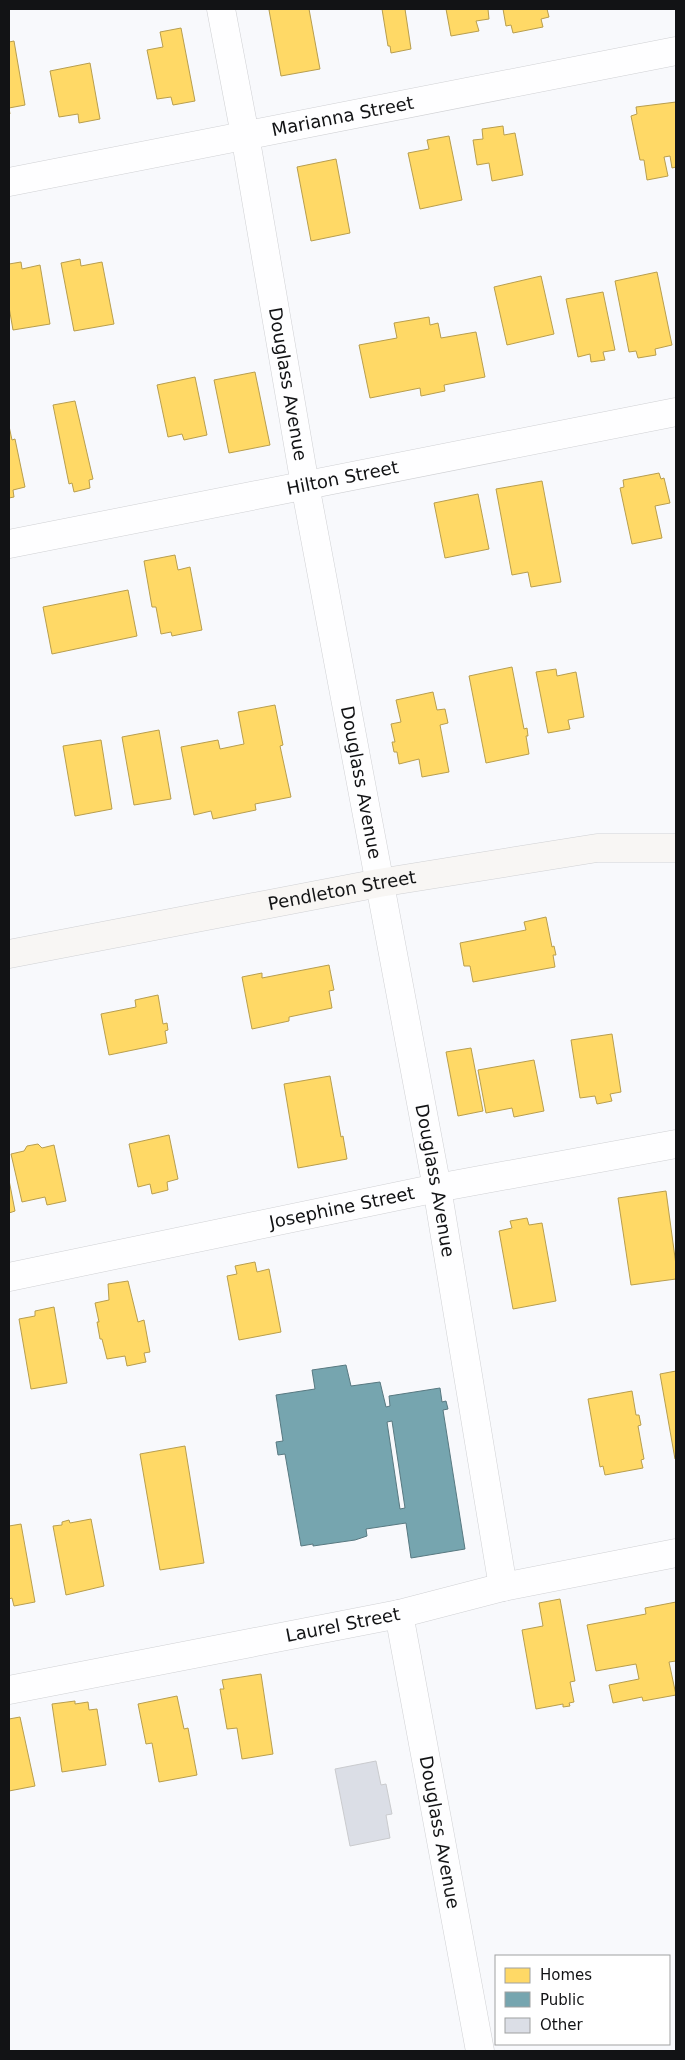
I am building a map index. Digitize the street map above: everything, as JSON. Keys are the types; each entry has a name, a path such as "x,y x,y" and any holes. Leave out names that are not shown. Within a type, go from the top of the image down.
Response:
{"main road":[{"name":"Pendleton Street","path":"9,954 379,883 597,848 676,848"}],"street":[{"name":"Douglass Avenue","path":"221,9 245,135 305,485 437,1188 503,1587"},
{"name":"Marianna Street","path":"9,182 676,51"},
{"name":"Hilton Street","path":"9,544 676,412"},
{"name":"Josephine Street","path":"9,1276 437,1188 676,1144"},
{"name":"Laurel Street","path":"9,1690 399,1614 503,1587 676,1553"},
{"name":"Douglass Avenue","path":"399,1614 480,2051"}],"building: Homes":[{"path":"309,9 320,69 281,76 269,10"},
{"path":"382,9 405,9 411,49 391,53 390,46 388,46"},
{"path":"446,9 488,9 489,19 476,21 479,31 451,36"},
{"path":"503,9 547,9 549,17 541,19 543,27 513,33 511,25 506,26"},
{"path":"181,28 195,101 173,105 171,97 157,99 147,50 163,47 160,32"},
{"path":"14,41 25,105 9,108 9,42"},
{"path":"90,63 100,119 79,123 78,114 59,117 50,71"},
{"path":"676,102 676,167 672,168 670,156 664,157 668,176 647,180 644,160 640,160 631,116 637,114 636,107"},
{"path":"503,126 504,135 515,133 523,175 492,181 489,163 477,165 473,140 483,139 482,129"},
{"path":"449,136 462,200 420,209 408,153 429,149 427,140"},
{"path":"336,159 350,233 311,241 297,167"},
{"path":"80,259 81,266 102,262 114,324 74,331 61,263"},
{"path":"21,262 22,269 40,265 50,324 13,330 9,307 9,264"},
{"path":"657,272 672,345 655,349 656,355 638,358 636,351 629,352 615,281"},
{"path":"541,276 554,334 507,345 494,287"},
{"path":"603,292 615,350 603,352 605,360 591,362 590,354 578,357 566,299"},
{"path":"429,317 430,325 438,323 441,338 476,332 485,377 444,385 445,391 421,396 420,388 370,398 359,345 397,338 394,323"},
{"path":"255,372 270,445 229,453 214,380"},
{"path":"195,377 207,435 184,440 182,434 168,437 157,385"},
{"path":"75,401 93,479 89,480 90,488 74,492 72,483 69,484 53,405"},
{"path":"9,426 12,440 15,439 25,487 13,490 14,497 9,498"},
{"path":"659,473 661,479 664,478 670,503 655,506 662,538 632,544 620,488 624,487 623,480"},
{"path":"542,481 561,582 531,587 528,572 512,575 496,489"},
{"path":"478,494 489,549 445,558 434,503"},
{"path":"175,555 178,570 190,567 202,630 172,636 171,632 161,634 156,607 152,607 144,561"},
{"path":"128,590 137,636 52,654 43,607"},
{"path":"512,667 524,729 527,728 528,736 526,736 529,754 486,763 469,676"},
{"path":"556,669 557,676 576,672 584,717 568,720 570,729 548,733 536,672"},
{"path":"433,692 437,710 445,709 448,723 440,725 449,772 422,777 419,759 399,764 397,752 394,752 392,742 395,742 391,724 401,722 396,700"},
{"path":"275,705 283,745 280,746 291,797 255,804 256,810 213,819 211,811 194,815 181,747 218,740 220,749 244,744 238,712"},
{"path":"159,730 171,799 134,805 122,737"},
{"path":"101,740 112,809 75,816 63,746"},
{"path":"546,917 552,947 554,946 556,955 553,955 555,967 473,982 470,966 464,966 460,943 526,930 524,922"},
{"path":"329,965 334,990 329,991 332,1008 289,1017 289,1021 252,1029 242,977 262,973 262,978"},
{"path":"158,995 163,1024 167,1023 168,1030 165,1031 167,1043 109,1055 101,1014 136,1007 135,1000"},
{"path":"612,1034 621,1092 610,1094 612,1101 597,1104 595,1096 580,1098 571,1040"},
{"path":"471,1048 483,1111 458,1116 446,1052"},
{"path":"534,1060 544,1111 514,1117 512,1108 486,1113 478,1070"},
{"path":"330,1076 347,1159 298,1168 284,1084"},
{"path":"169,1135 178,1179 167,1182 168,1190 152,1194 150,1184 138,1187 129,1144"},
{"path":"38,1144 42,1148 54,1145 66,1201 47,1205 45,1197 22,1202 11,1154 24,1151 27,1146"},
{"path":"9,1180 15,1211 9,1213"},
{"path":"666,1191 676,1265 676,1279 631,1285 618,1198"},
{"path":"527,1218 529,1225 542,1223 556,1301 513,1309 499,1231 512,1228 510,1221"},
{"path":"255,1262 257,1272 269,1269 281,1332 239,1340 227,1276 237,1274 235,1266"},
{"path":"128,1281 138,1322 144,1320 150,1352 144,1353 146,1362 127,1366 125,1356 107,1359 102,1339 100,1339 95,1303 109,1300 108,1284"},
{"path":"54,1307 67,1383 31,1389 19,1319 35,1316 35,1311"},
{"path":"676,1371 676,1459 675,1459 660,1374"},
{"path":"632,1391 636,1415 639,1415 641,1425 638,1426 644,1459 641,1460 643,1468 605,1475 603,1466 600,1467 588,1399"},
{"path":"185,1446 204,1563 160,1570 140,1454"},
{"path":"91,1519 104,1586 66,1595 53,1526 62,1525 62,1522 69,1520 70,1523"},
{"path":"21,1524 35,1602 14,1606 12,1598 9,1599 9,1526"},
{"path":"560,1599 575,1681 570,1682 574,1702 569,1703 570,1706 563,1707 563,1704 536,1709 522,1630 543,1626 539,1603"},
{"path":"676,1602 676,1661 669,1662 676,1695 643,1701 642,1697 613,1703 609,1685 639,1679 636,1664 596,1671 587,1625 646,1614 645,1608"},
{"path":"261,1674 273,1754 242,1759 237,1728 227,1729 220,1689 224,1689 222,1680"},
{"path":"177,1696 184,1729 188,1728 197,1775 159,1782 152,1743 146,1744 138,1704"},
{"path":"75,1701 75,1704 88,1702 89,1710 97,1709 106,1765 62,1772 52,1704"},
{"path":"20,1717 35,1786 9,1791 9,1719"}],"building: Public":[{"path":"346,1365 351,1386 380,1382 386,1407 390,1406 389,1396 440,1388 442,1402 446,1401 448,1409 443,1410 465,1549 411,1558 406,1523 366,1529 367,1536 355,1540 301,1546 285,1454 278,1455 276,1442 283,1441 276,1395 315,1389 312,1370","holes":["392,1421 405,1508 400,1509 387,1422"]}],"building: Other":[{"path":"376,1761 381,1785 386,1784 392,1814 386,1815 390,1838 350,1846 335,1769"}]}
